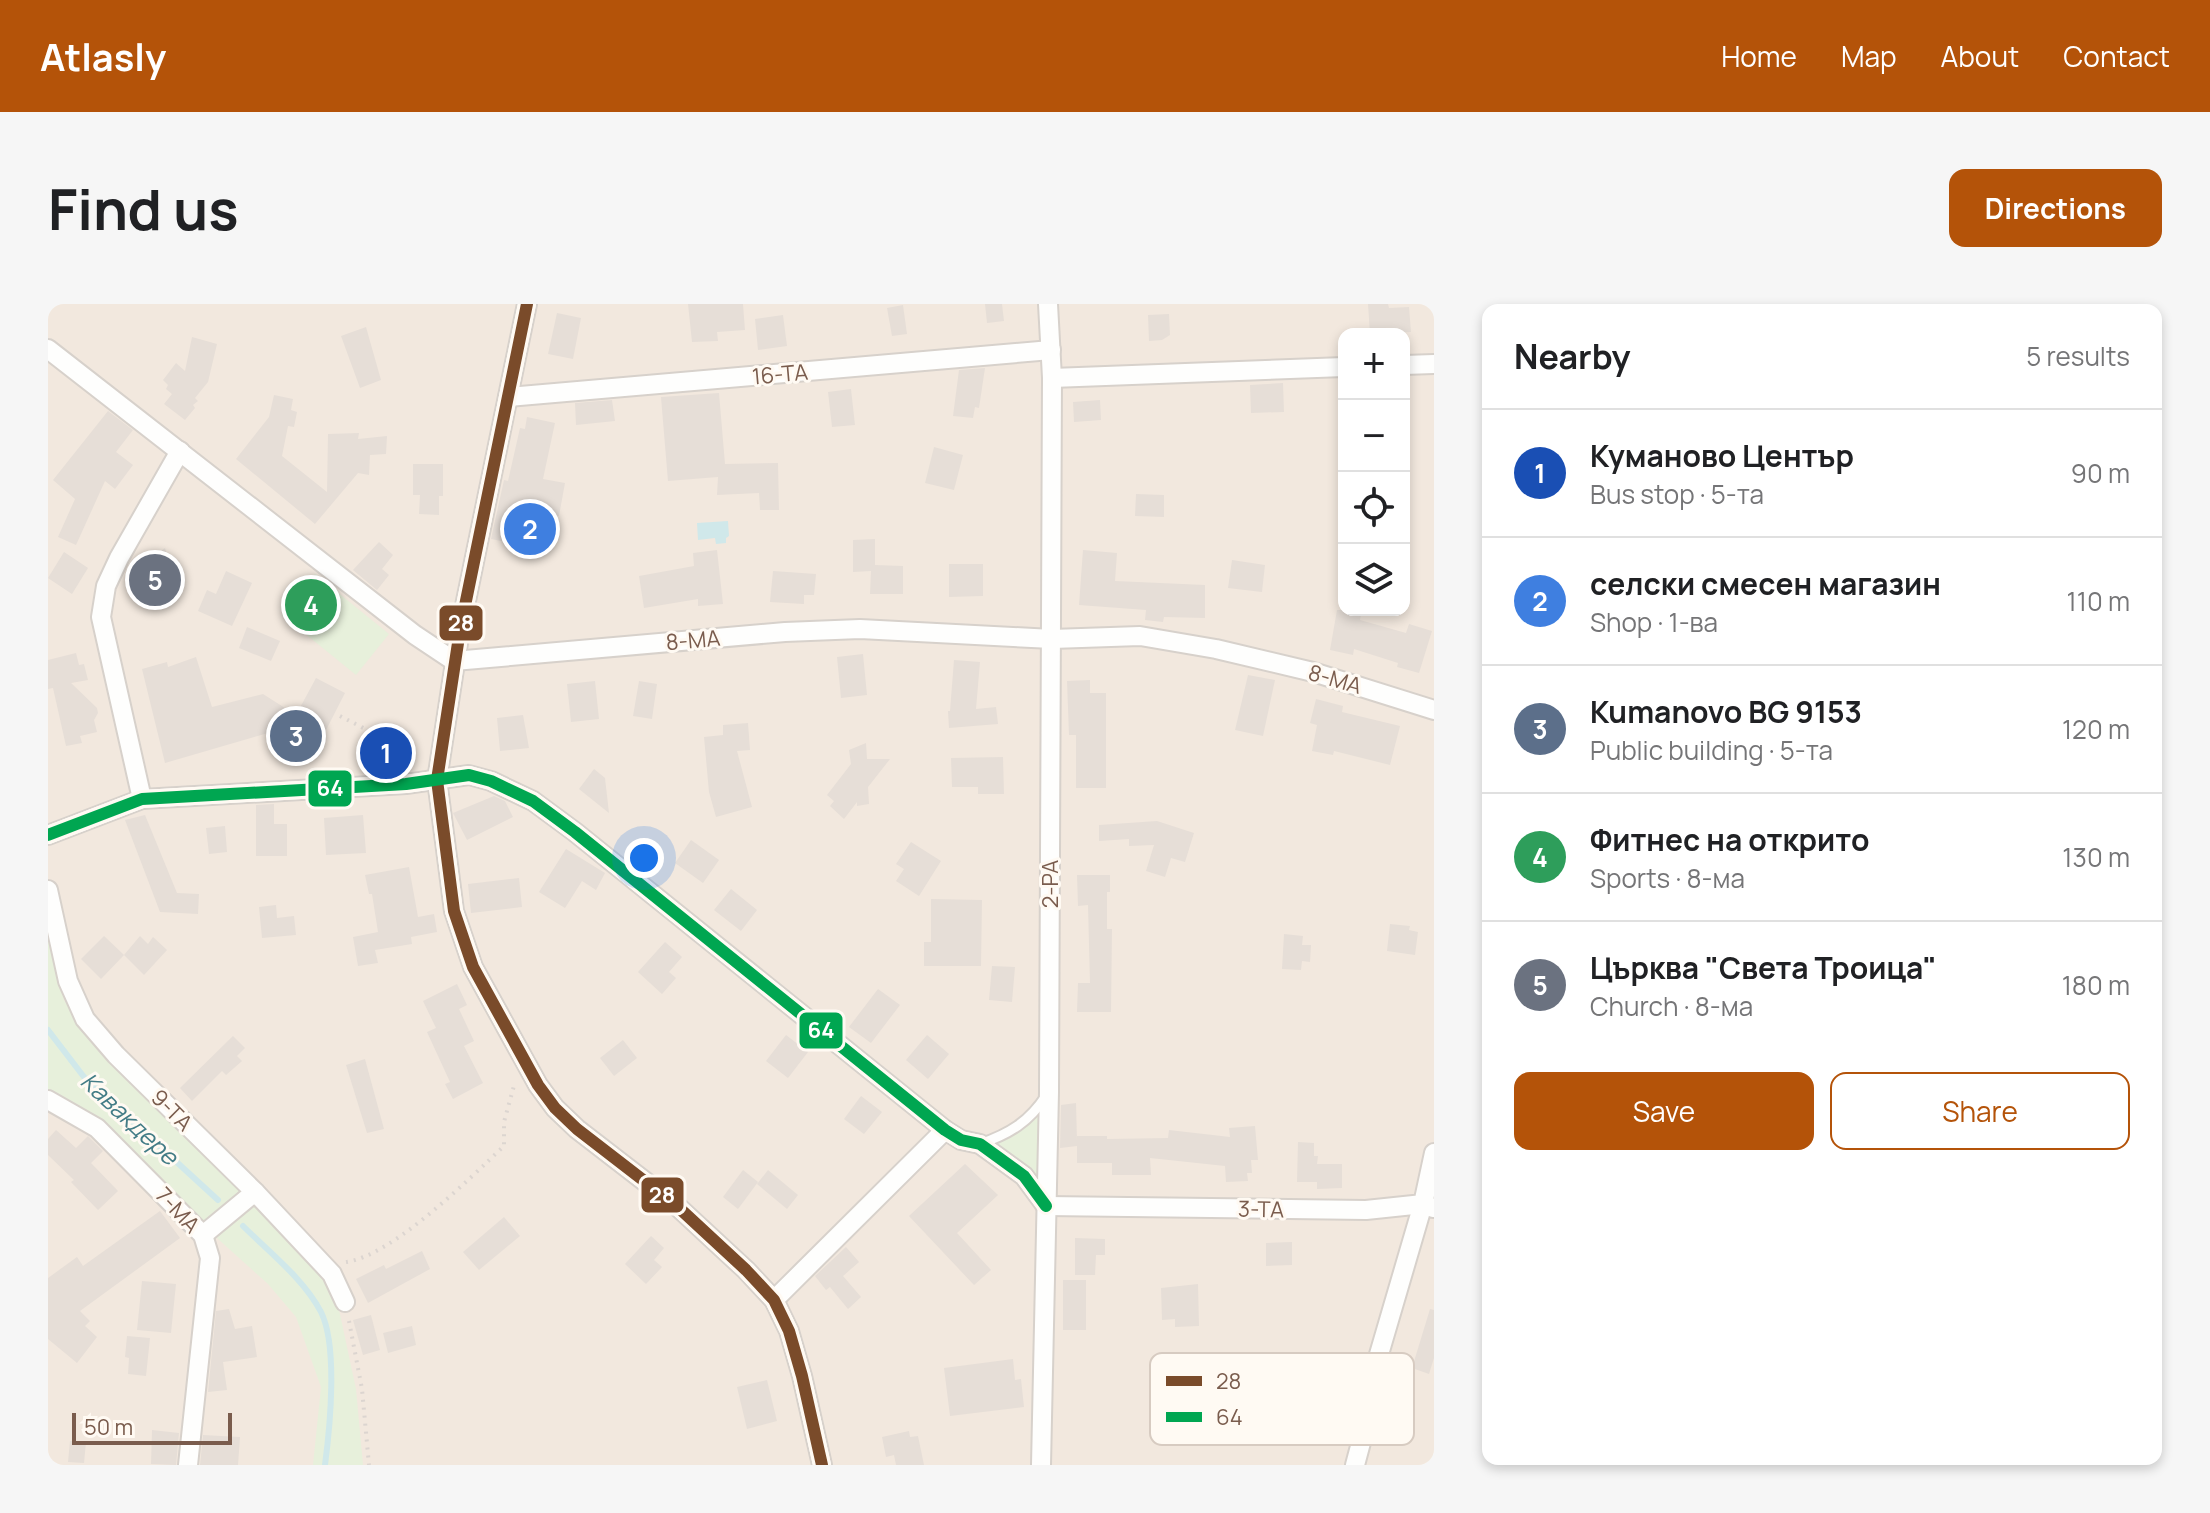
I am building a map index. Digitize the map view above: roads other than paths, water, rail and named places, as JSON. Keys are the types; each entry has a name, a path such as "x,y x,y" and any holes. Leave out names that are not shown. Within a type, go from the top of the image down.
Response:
{"street":[{"path":"527,304 454,661 437,780 454,911 473,967 524,1061 555,1108 577,1129 678,1207 774,1300 789,1331 822,1465"},
{"name":"2-РА","path":"1041,1465 1049,1092 1052,639 1052,378 1048,304"},
{"path":"48,349 415,635 454,661"},
{"name":"16-ТА","path":"508,397 1051,350"},
{"path":"1410,365 1434,364"},
{"path":"1052,378 1338,367"},
{"path":"142,799 101,617 106,586 119,558 180,451"},
{"name":"8-МА","path":"454,661 830,630 921,630 1052,639 1140,636 1216,649 1313,672 1434,710"},
{"path":"48,835 142,799 406,784 469,775 491,781 533,801 945,1130 961,1140 980,1144 1024,1176 1046,1206"},
{"name":"9-ТА","path":"48,890 68,981 85,1019 116,1055 314,1254 332,1274 345,1302"},
{"name":"7-МА","path":"48,1100 97,1128 203,1235 210,1258 188,1465"},
{"path":"774,1300 945,1130"},
{"path":"1380,1353 1428,1206 1434,1153"},
{"path":"203,1235 255,1192"},
{"name":"3-ТА","path":"1046,1206 1366,1210 1428,1206"},
{"path":"1355,1465 1360,1445"}],"lane":[{"path":"980,1144 1016,1130 1036,1113 1049,1092"}],"water":[{"path":"728,521 726,543 716,544 715,538 698,540 697,523"}],"waterway":[{"name":"Кавакдере","path":"48,1030 84,1077 218,1200"},
{"name":"Кавакдере","path":"243,1226 305,1288 321,1312 330,1345 331,1365 325,1465"}],"place":[{"name":"селски смесен магазин","path":"530,529"},
{"name":"Църква \"Света Троица\"","path":"155,580"},
{"name":"Фитнес на открито","path":"311,605"},
{"name":"Kumanovo BG 9153","path":"296,736"},
{"name":"Куманово Център","path":"386,753"}]}
